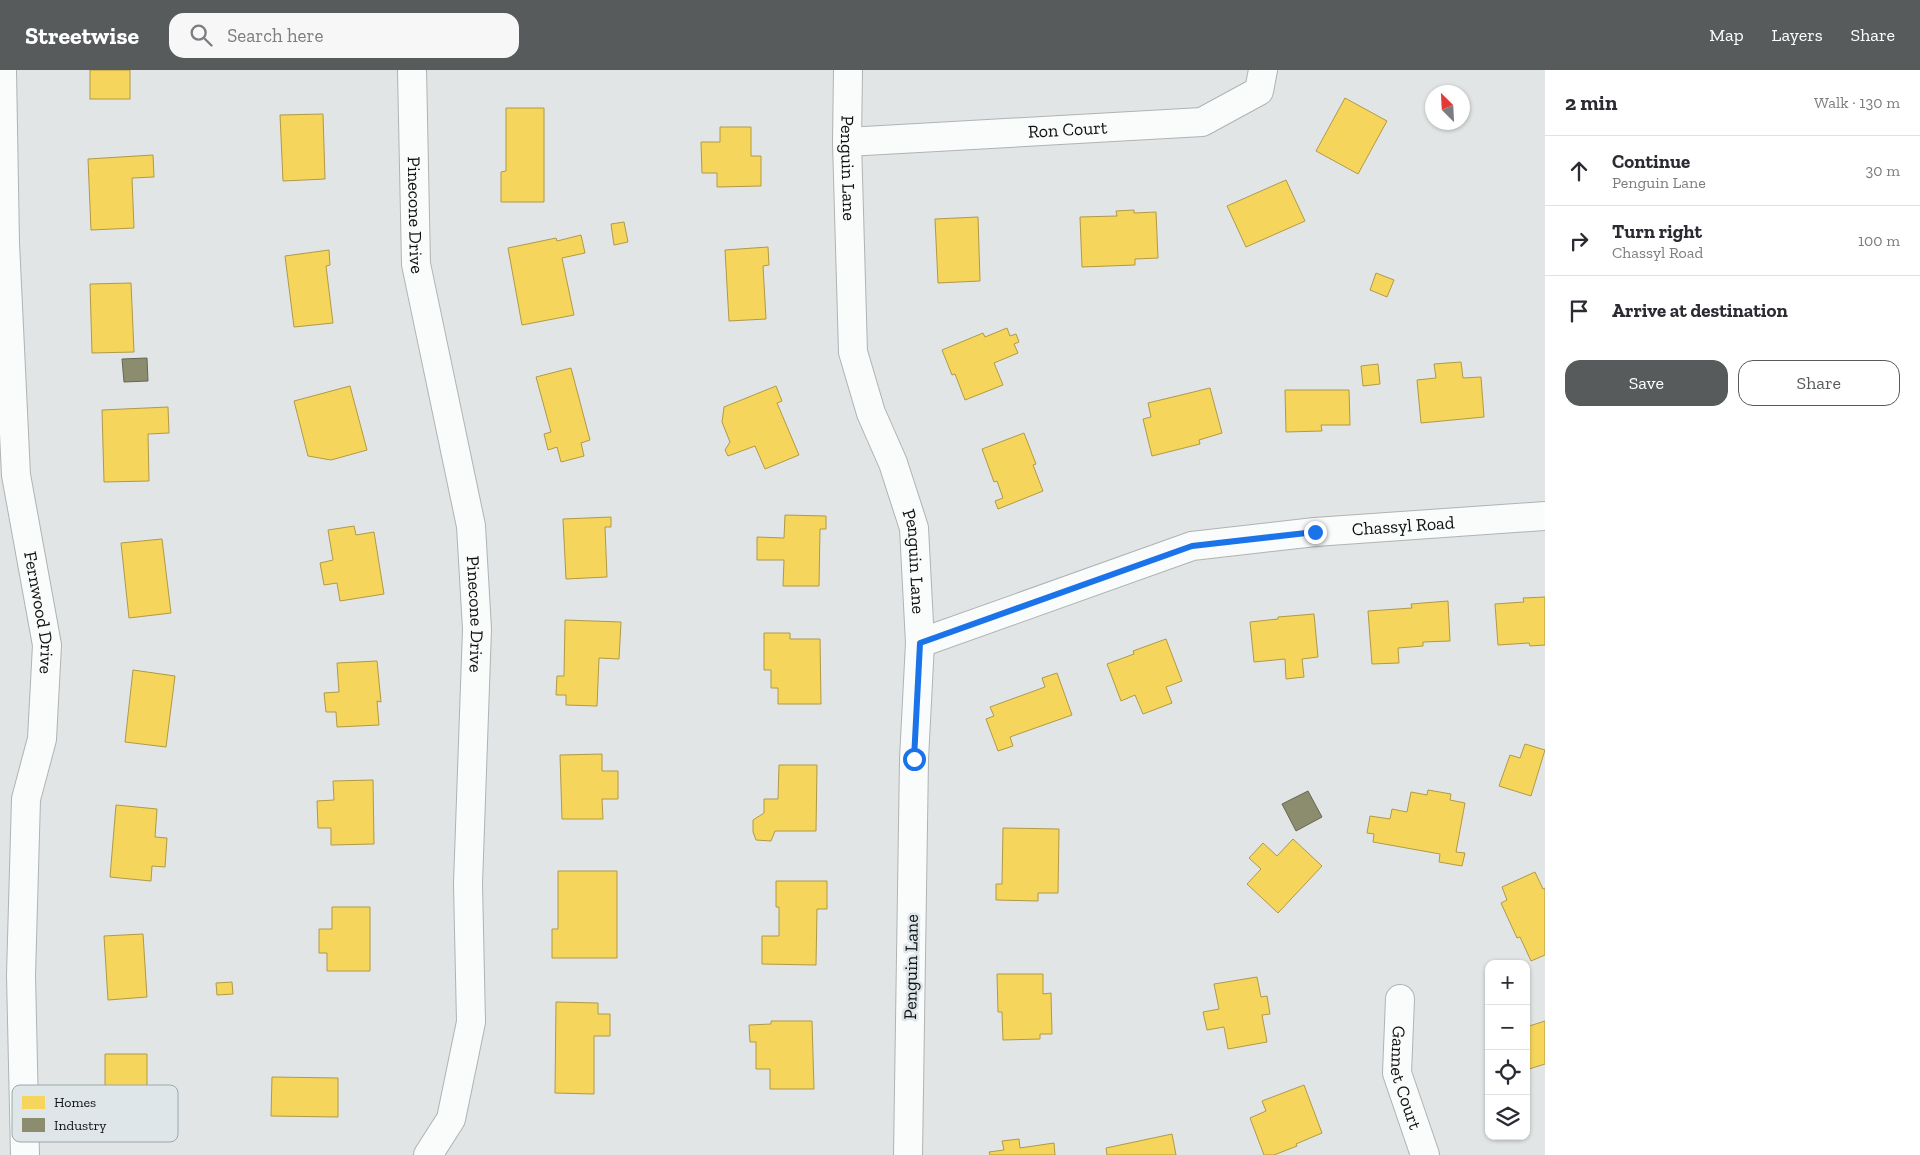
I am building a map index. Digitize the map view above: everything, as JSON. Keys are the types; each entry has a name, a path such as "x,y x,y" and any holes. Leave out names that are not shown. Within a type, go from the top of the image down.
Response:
{"street":[{"name":"Fernwood Drive","path":"2,70 5,243 16,475 47,645 42,739 26,800 21,975 24,1085"},
{"name":"Pinecone Drive","path":"412,70 416,264 471,526 476,629 468,884 471,1022 450,1119 428,1155"},
{"name":"Penguin Lane","path":"848,70 847,142 853,352 871,412 893,463 914,528 920,643 914,759 908,1155"},
{"name":"Ron Court","path":"847,142 1202,122 1259,91 1264,70"},
{"name":"Chassyl Road","path":"920,643 1192,546 1315,532 1545,516"},
{"name":"Gannet Court","path":"1400,999 1396,1073 1425,1155"},
{"name":"Fernwood Drive","path":"26,1142 26,1155"}],"building: Homes":[{"path":"90,70 130,70 130,99 90,99"},
{"path":"1345,98 1387,121 1358,174 1316,151"},
{"path":"506,108 544,108 544,202 501,202 501,172 506,171"},
{"path":"323,114 325,179 283,181 280,115"},
{"path":"720,127 751,127 751,156 761,156 761,186 717,187 717,173 702,173 701,142 720,142"},
{"path":"153,155 154,177 132,178 134,228 91,230 88,159"},
{"path":"1286,180 1305,221 1246,247 1227,206"},
{"path":"1134,210 1134,213 1156,212 1158,258 1135,259 1135,265 1082,267 1080,217 1117,216 1116,211"},
{"path":"978,217 980,281 938,283 935,219"},
{"path":"624,222 628,242 614,245 611,224"},
{"path":"581,235 585,253 562,258 574,315 522,325 508,248 556,238 557,241"},
{"path":"768,247 769,265 763,266 766,319 729,321 725,250"},
{"path":"329,250 330,265 326,266 333,323 294,327 285,256"},
{"path":"1376,273 1394,280 1387,297 1370,290"},
{"path":"131,283 134,352 92,353 90,284"},
{"path":"1007,328 1010,336 1016,334 1019,342 1014,344 1018,353 994,363 1003,385 965,400 955,374 952,375 942,350 983,333 985,337"},
{"path":"1461,362 1463,378 1481,377 1484,417 1421,423 1417,380 1436,378 1434,364"},
{"path":"1378,364 1380,384 1363,386 1361,366"},
{"path":"571,368 590,440 581,443 584,456 561,462 557,447 548,450 544,434 551,432 536,377"},
{"path":"350,386 367,450 331,460 308,456 294,401"},
{"path":"776,386 782,401 777,403 799,455 765,469 755,446 728,456 725,450 730,442 722,422 724,407"},
{"path":"1210,388 1222,433 1199,440 1200,444 1152,456 1143,419 1151,417 1148,403"},
{"path":"1285,390 1349,390 1350,425 1321,425 1322,431 1286,432"},
{"path":"168,407 169,433 148,434 149,481 104,482 102,410"},
{"path":"1024,433 1036,464 1033,465 1043,491 998,509 995,501 1003,498 997,481 994,482 982,449"},
{"path":"785,515 826,516 826,529 820,529 819,586 783,586 784,560 757,560 757,537 784,538"},
{"path":"611,517 611,527 605,527 607,577 566,579 563,519"},
{"path":"354,526 356,535 374,532 384,594 340,601 337,583 324,585 320,563 333,560 328,530"},
{"path":"162,539 171,613 129,618 121,543"},
{"path":"1545,597 1545,645 1530,646 1529,643 1498,645 1495,604 1524,602 1523,598"},
{"path":"1448,601 1450,641 1423,642 1423,646 1398,648 1399,663 1372,664 1368,611 1412,608 1411,604"},
{"path":"1314,614 1318,657 1302,659 1304,677 1286,679 1285,659 1254,662 1250,622"},
{"path":"565,620 621,622 619,659 599,658 597,706 566,705 566,695 556,695 557,676 564,676"},
{"path":"764,633 790,633 790,639 820,639 821,704 778,704 778,688 771,688 771,670 764,670"},
{"path":"1166,639 1182,681 1166,687 1172,703 1143,714 1135,695 1121,701 1107,664 1134,654 1133,651"},
{"path":"377,661 381,702 377,701 379,725 337,727 336,712 326,712 324,693 339,692 337,663"},
{"path":"133,670 175,676 166,747 125,742"},
{"path":"1057,673 1072,715 1010,737 1013,746 998,751 986,719 994,716 990,707 1045,687 1042,678"},
{"path":"1525,744 1545,750 1531,796 1499,786 1510,755 1520,758"},
{"path":"602,754 602,771 618,771 618,799 602,799 603,819 562,819 560,755"},
{"path":"779,765 817,765 816,831 775,831 771,841 756,840 753,832 753,820 764,813 764,799 778,799"},
{"path":"373,780 374,844 331,845 331,828 318,828 317,801 334,800 333,781"},
{"path":"1428,790 1451,794 1450,800 1465,803 1456,852 1465,853 1462,866 1439,862 1440,854 1373,842 1374,834 1367,833 1370,816 1390,819 1392,809 1407,812 1411,792 1427,795"},
{"path":"116,805 157,809 155,837 167,838 165,867 152,866 151,881 110,877"},
{"path":"1003,828 1059,829 1058,893 1038,893 1038,901 996,900 996,884 1002,884"},
{"path":"1293,839 1322,866 1278,913 1247,884 1261,869 1249,858 1263,843 1277,856"},
{"path":"558,871 617,871 617,958 552,958 552,929 558,929"},
{"path":"1535,872 1543,889 1545,888 1545,955 1531,961 1520,937 1517,938 1501,903 1507,900 1502,887"},
{"path":"776,881 827,881 827,909 817,909 816,965 762,964 762,936 779,936 779,907 776,907"},
{"path":"332,907 370,907 370,971 327,971 327,953 319,953 319,929 332,929"},
{"path":"143,934 147,997 108,1000 104,936"},
{"path":"997,974 1043,974 1043,994 1051,993 1052,1034 1040,1034 1040,1039 1003,1040 1002,1012 998,1012"},
{"path":"1257,977 1261,997 1267,996 1270,1014 1262,1015 1267,1042 1228,1049 1224,1027 1207,1030 1203,1012 1219,1009 1214,984"},
{"path":"232,982 233,994 217,995 216,983"},
{"path":"556,1002 598,1003 598,1014 610,1014 610,1036 594,1036 594,1094 555,1093"},
{"path":"771,1021 812,1021 814,1089 770,1089 770,1069 756,1069 756,1042 750,1042 749,1025 771,1024"},
{"path":"1545,1021 1545,1064 1530,1069 1530,1050 1530,1026"},
{"path":"105,1054 147,1054 147,1085 105,1085"},
{"path":"272,1077 338,1078 338,1117 271,1116"},
{"path":"1304,1085 1322,1133 1274,1155 1264,1155 1250,1118 1266,1111 1262,1101"},
{"path":"1172,1134 1176,1155 1107,1155 1106,1148"},
{"path":"1019,1139 1020,1148 1054,1143 1055,1155 990,1155 989,1152 1004,1150 1002,1141"}],"building: Industry":[{"path":"147,358 148,381 124,382 122,359"},
{"path":"1308,791 1322,817 1296,831 1282,804"}],"route":[{"path":"914,759 920,643 1192,546 1315,532"}]}
